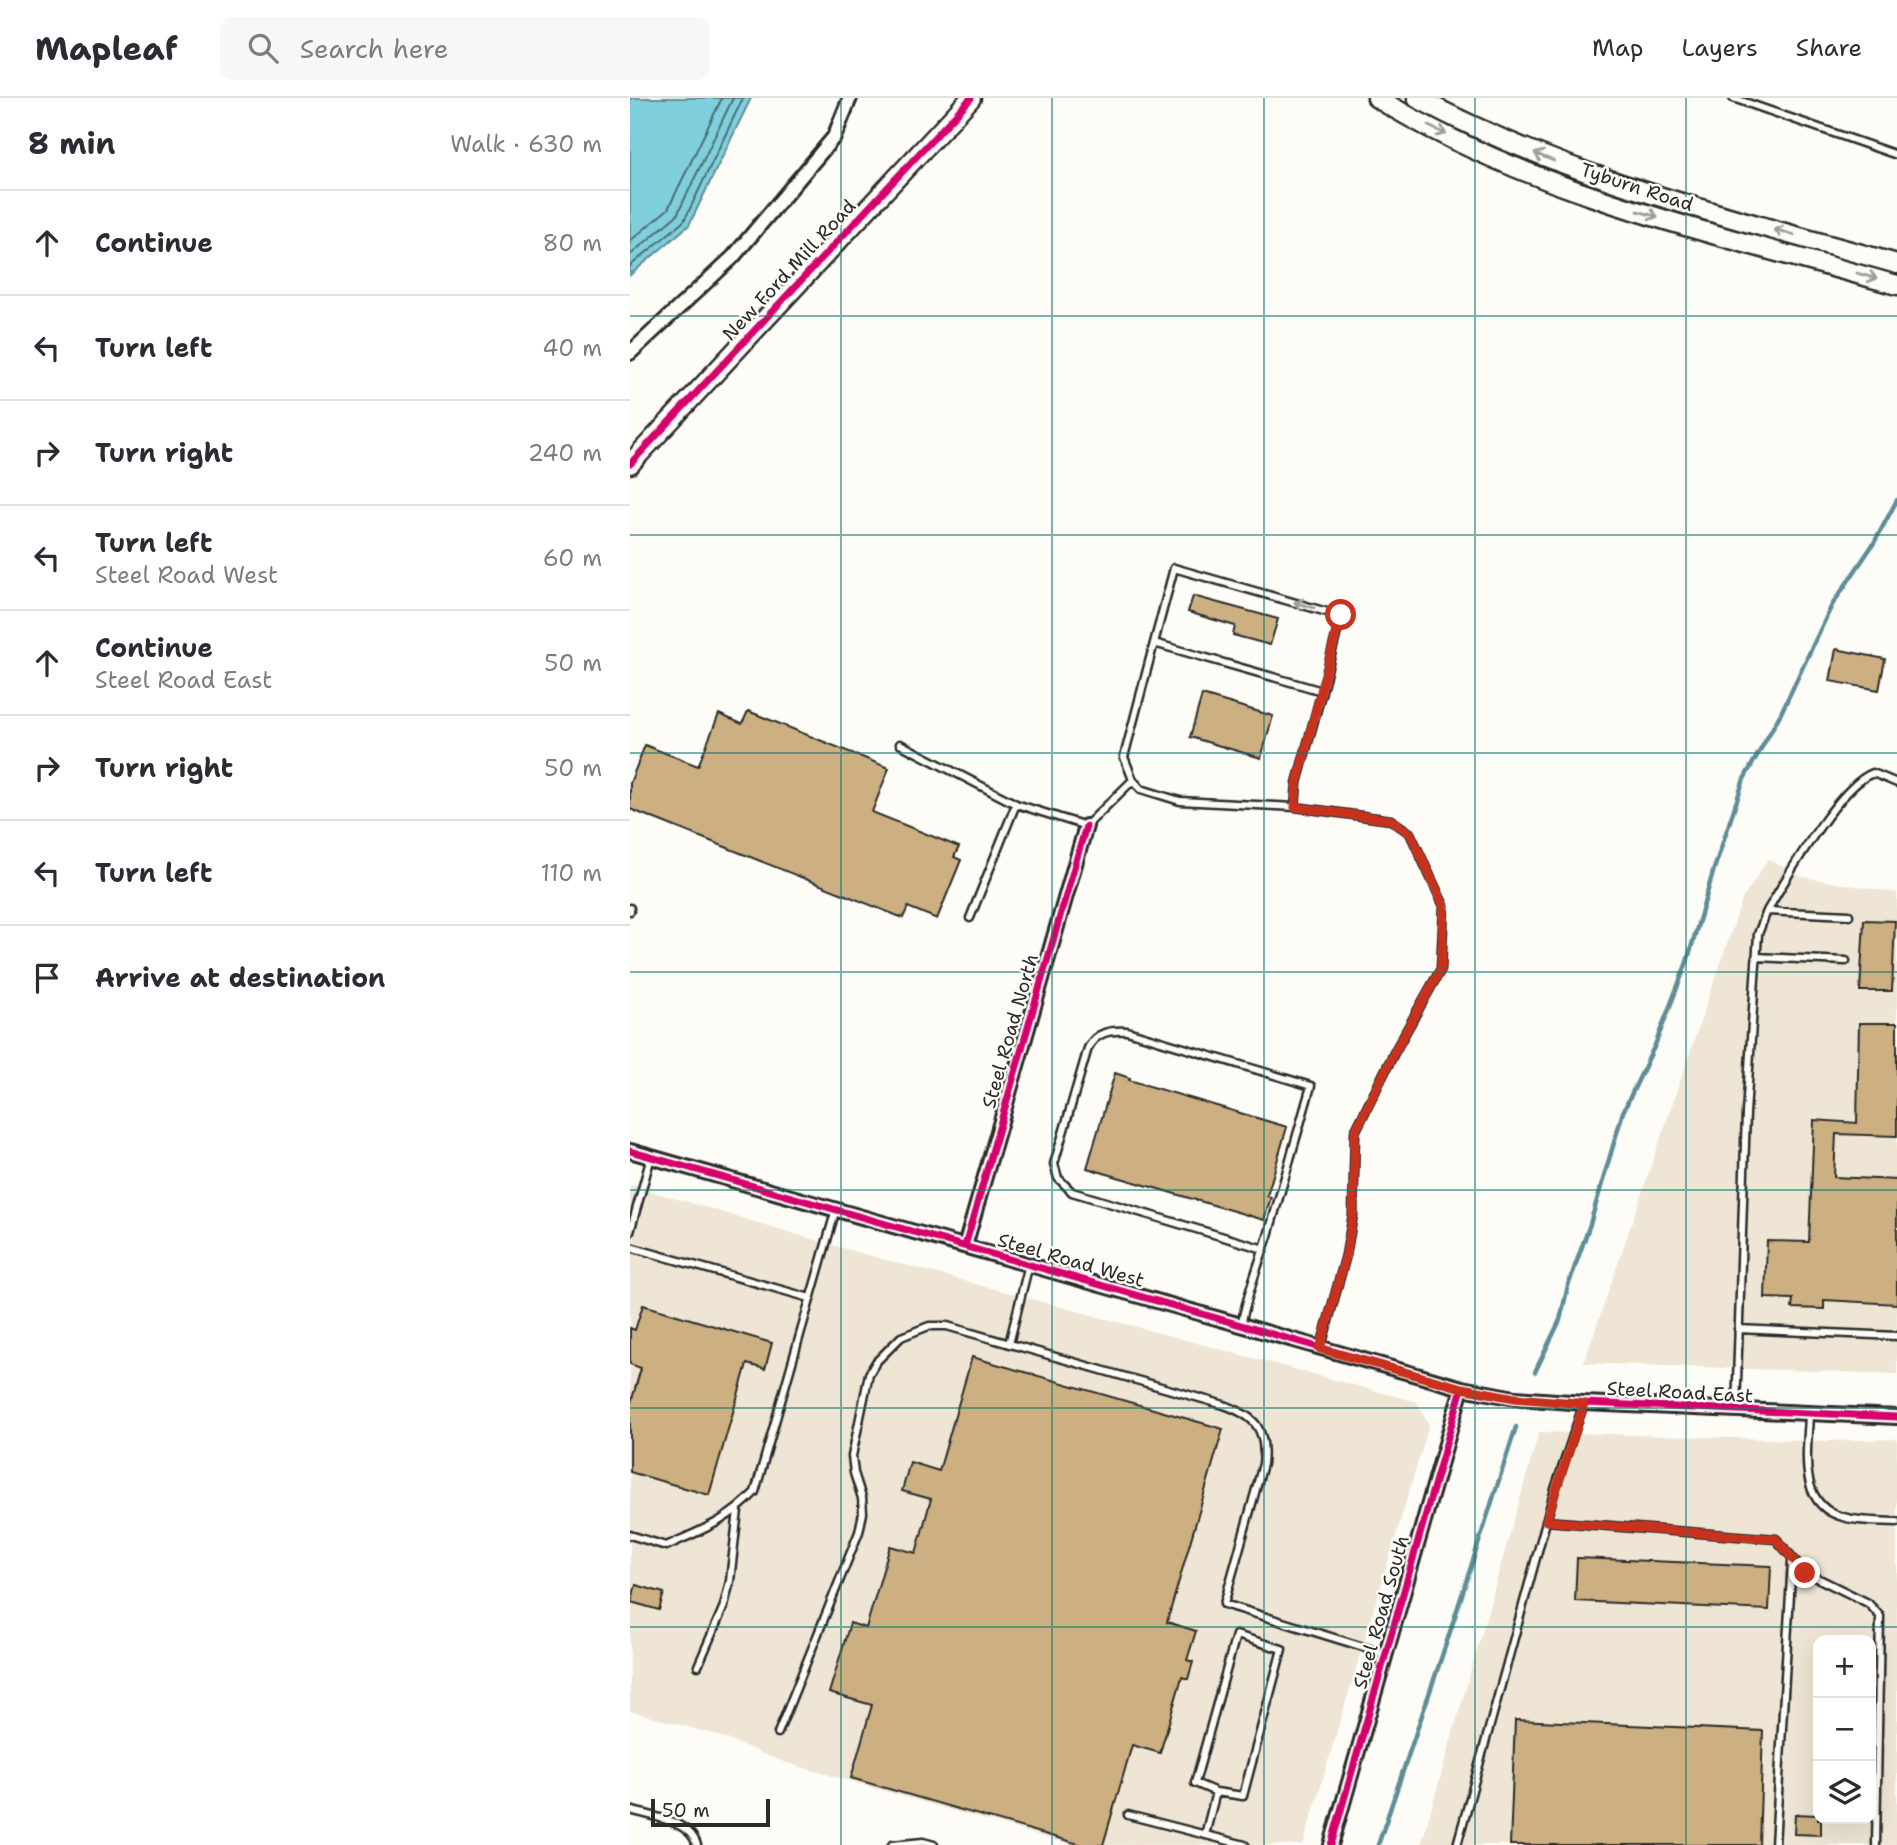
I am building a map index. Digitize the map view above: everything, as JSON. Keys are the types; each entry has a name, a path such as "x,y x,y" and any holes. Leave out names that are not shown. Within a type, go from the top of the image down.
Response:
{"main road":[{"name":"New Ford Mill Road","path":"630,464 971,98"},
{"name":"Tyburn Road","path":"1377,98 1435,130 1555,182 1626,208 1897,285"},
{"name":"Tyburn Road","path":"1417,98 1502,139 1599,178 1897,264"}],"street":[{"path":"630,353 733,257 834,137 850,98"},
{"name":"Steel Road North","path":"965,1246 1086,826"},
{"name":"Steel Road West","path":"630,1151 1462,1388"},
{"name":"Steel Road East","path":"1462,1388 1515,1398 1584,1404 1897,1417"},
{"name":"Steel Road South","path":"1331,1845 1462,1388"}],"lane":[{"path":"1733,98 1897,155"},
{"path":"1295,807 1297,783 1341,615 1174,568 1124,757 1133,780 1141,789 1180,801 1295,807 1391,820 1410,833 1444,906 1441,969 1395,1051 1355,1132 1353,1215 1346,1255 1320,1349"},
{"path":"1154,643 1322,691"},
{"path":"900,744 1016,804 1086,826 1133,780"},
{"path":"1736,1411 1746,1113 1758,934 1767,911 1798,857 1849,790 1865,775 1873,773 1897,783"},
{"path":"970,918 1016,804"},
{"path":"1767,911 1849,915"},
{"path":"1756,957 1846,961"},
{"path":"1241,1326 1247,1295 1264,1249 1311,1086 1127,1031 1105,1032 1097,1036 1088,1048 1054,1164 1061,1182 1072,1192 1264,1249"},
{"path":"630,1232 652,1157"},
{"path":"630,1535 666,1546 716,1524 738,1510 755,1492 836,1209"},
{"path":"630,1247 810,1298"},
{"path":"1009,1344 1029,1264"},
{"path":"778,1733 859,1532 863,1513 862,1498 852,1456 869,1374 876,1362 901,1337 929,1326 947,1326 1224,1405 1253,1419 1263,1440 1264,1464 1224,1604 1386,1654"},
{"path":"1738,1329 1897,1336"},
{"path":"1457,1845 1546,1521 1584,1404"},
{"path":"1809,1413 1808,1474 1810,1487 1817,1501 1840,1517 1897,1522"},
{"path":"698,1667 724,1606 730,1581 738,1510"},
{"path":"1546,1521 1776,1539 1805,1573 1868,1603 1881,1616 1876,1845"},
{"path":"1774,1845 1792,1560"},
{"path":"1236,1635 1282,1649 1243,1796 1216,1792 1195,1783 1236,1635"},
{"path":"1205,1835 1216,1792"},
{"path":"630,1810 683,1826 692,1834 697,1845"},
{"path":"1128,1815 1245,1845"},
{"path":"892,1845 923,1842 934,1845"}],"shaded area":[{"path":"1768,859 1802,877 1897,893 1897,1374 1584,1363 1742,900"},
{"path":"630,1185 856,1252 1417,1402 1429,1425 1303,1845 1072,1845 784,1762 717,1735 630,1711"},
{"path":"1539,1432 1825,1441 1897,1439 1897,1845 1421,1845"}],"water":[{"path":"630,98 751,98 689,225 630,275"}],"building":[{"path":"1193,596 1278,619 1270,645 1233,635 1235,626 1188,612"},
{"path":"1836,649 1885,659 1879,690 1830,681"},
{"path":"1202,695 1273,716 1261,758 1190,737"},
{"path":"748,711 889,768 872,812 959,847 954,857 961,860 937,919 908,907 903,918 630,809 630,783 645,745 698,766 719,714 742,724"},
{"path":"1864,920 1895,921 1892,991 1860,991"},
{"path":"1859,1023 1897,1023 1897,1136 1836,1134 1834,1177 1897,1180 1897,1304 1824,1300 1824,1309 1792,1308 1793,1299 1765,1298 1767,1241 1809,1242 1814,1120 1857,1123"},
{"path":"1115,1073 1130,1078 1129,1080 1287,1127 1267,1196 1271,1197 1264,1220 1087,1168"},
{"path":"643,1305 772,1343 765,1369 747,1364 709,1495 630,1472 630,1406 641,1368 630,1364 630,1328 635,1330"},
{"path":"972,1357 1223,1429 1167,1622 1196,1631 1187,1660 1193,1662 1188,1679 1182,1677 1160,1753 1132,1745 1103,1845 1082,1845 851,1778 872,1705 829,1693 850,1623 866,1628 890,1546 916,1553 931,1499 902,1491 910,1462 939,1471"},
{"path":"1577,1558 1771,1566 1769,1610 1575,1601"},
{"path":"636,1585 664,1593 659,1610 631,1602"},
{"path":"1515,1720 1763,1731 1759,1845 1510,1845"},
{"path":"1795,1814 1813,1815 1813,1824 1821,1824 1821,1835 1794,1834"}],"waterway":[{"path":"1535,1372 1560,1320 1568,1286 1590,1224 1623,1112 1655,1045 1687,962 1744,779 1781,713 1832,605 1874,543 1897,500"},
{"path":"1378,1845 1516,1427"}],"cycle path":[{"path":"630,464 971,98"},
{"path":"965,1246 1086,826"},
{"path":"630,1151 1462,1388 1515,1398 1584,1403 1897,1417"},
{"path":"1331,1845 1462,1388"}],"route":[{"path":"1341,615 1297,783 1295,807 1391,820 1410,833 1444,906 1441,969 1395,1051 1355,1132 1353,1215 1346,1255 1320,1349 1462,1388 1515,1398 1584,1404 1546,1521 1776,1539 1805,1573"}]}
